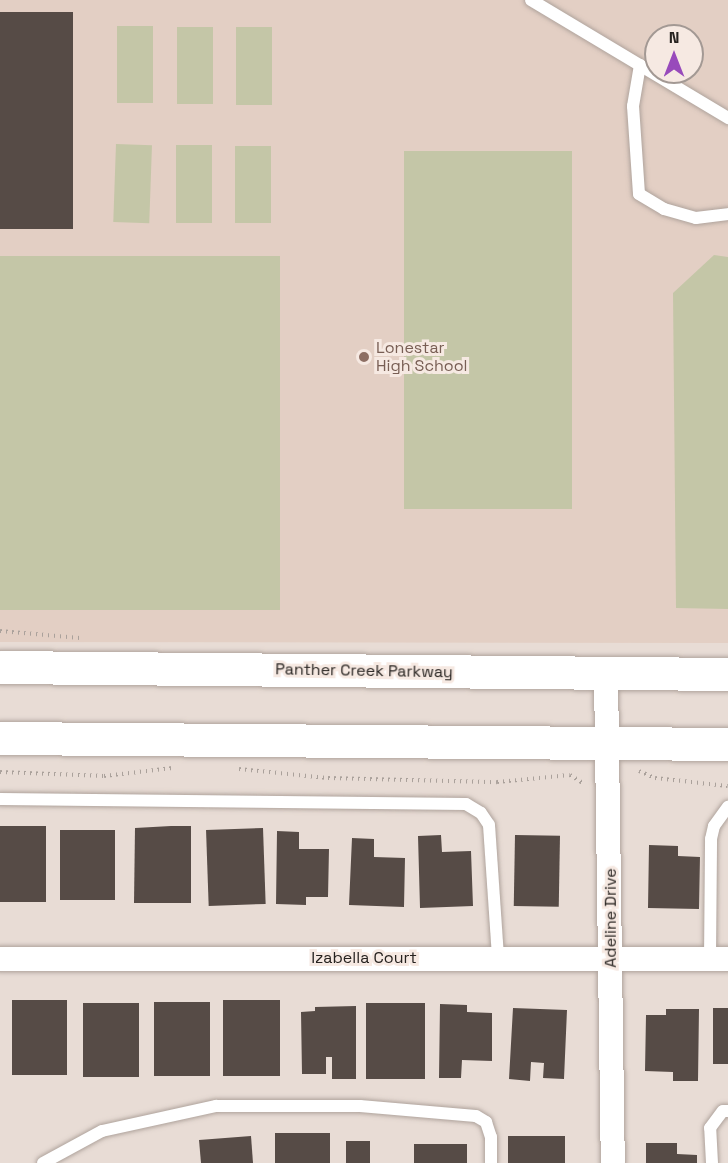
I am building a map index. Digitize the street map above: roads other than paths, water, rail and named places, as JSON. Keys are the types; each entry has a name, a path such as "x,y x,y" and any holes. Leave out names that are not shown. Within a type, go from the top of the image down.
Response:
{"main road":[{"name":"Panther Creek Parkway","path":"0,667 728,674"},
{"path":"0,738 620,755 728,744"}],"street":[{"name":"Adeline Drive","path":"606,674 620,755 611,958 612,1163"},
{"name":"Izabella Court","path":"0,959 719,959"}],"lane":[{"path":"531,0 728,118"},
{"path":"640,65 633,106 639,194 664,209 696,218 728,214"},
{"path":"0,799 466,804 481,813 489,825 498,958"},
{"path":"719,959 711,839 714,826 728,807"},
{"path":"43,1163 102,1131 216,1106 360,1106 476,1116 486,1122 491,1137 491,1163"},
{"path":"712,1163 710,1128 723,1111 728,1111"}],"place":[{"name":"Lonestar High School","path":"364,357"}]}
